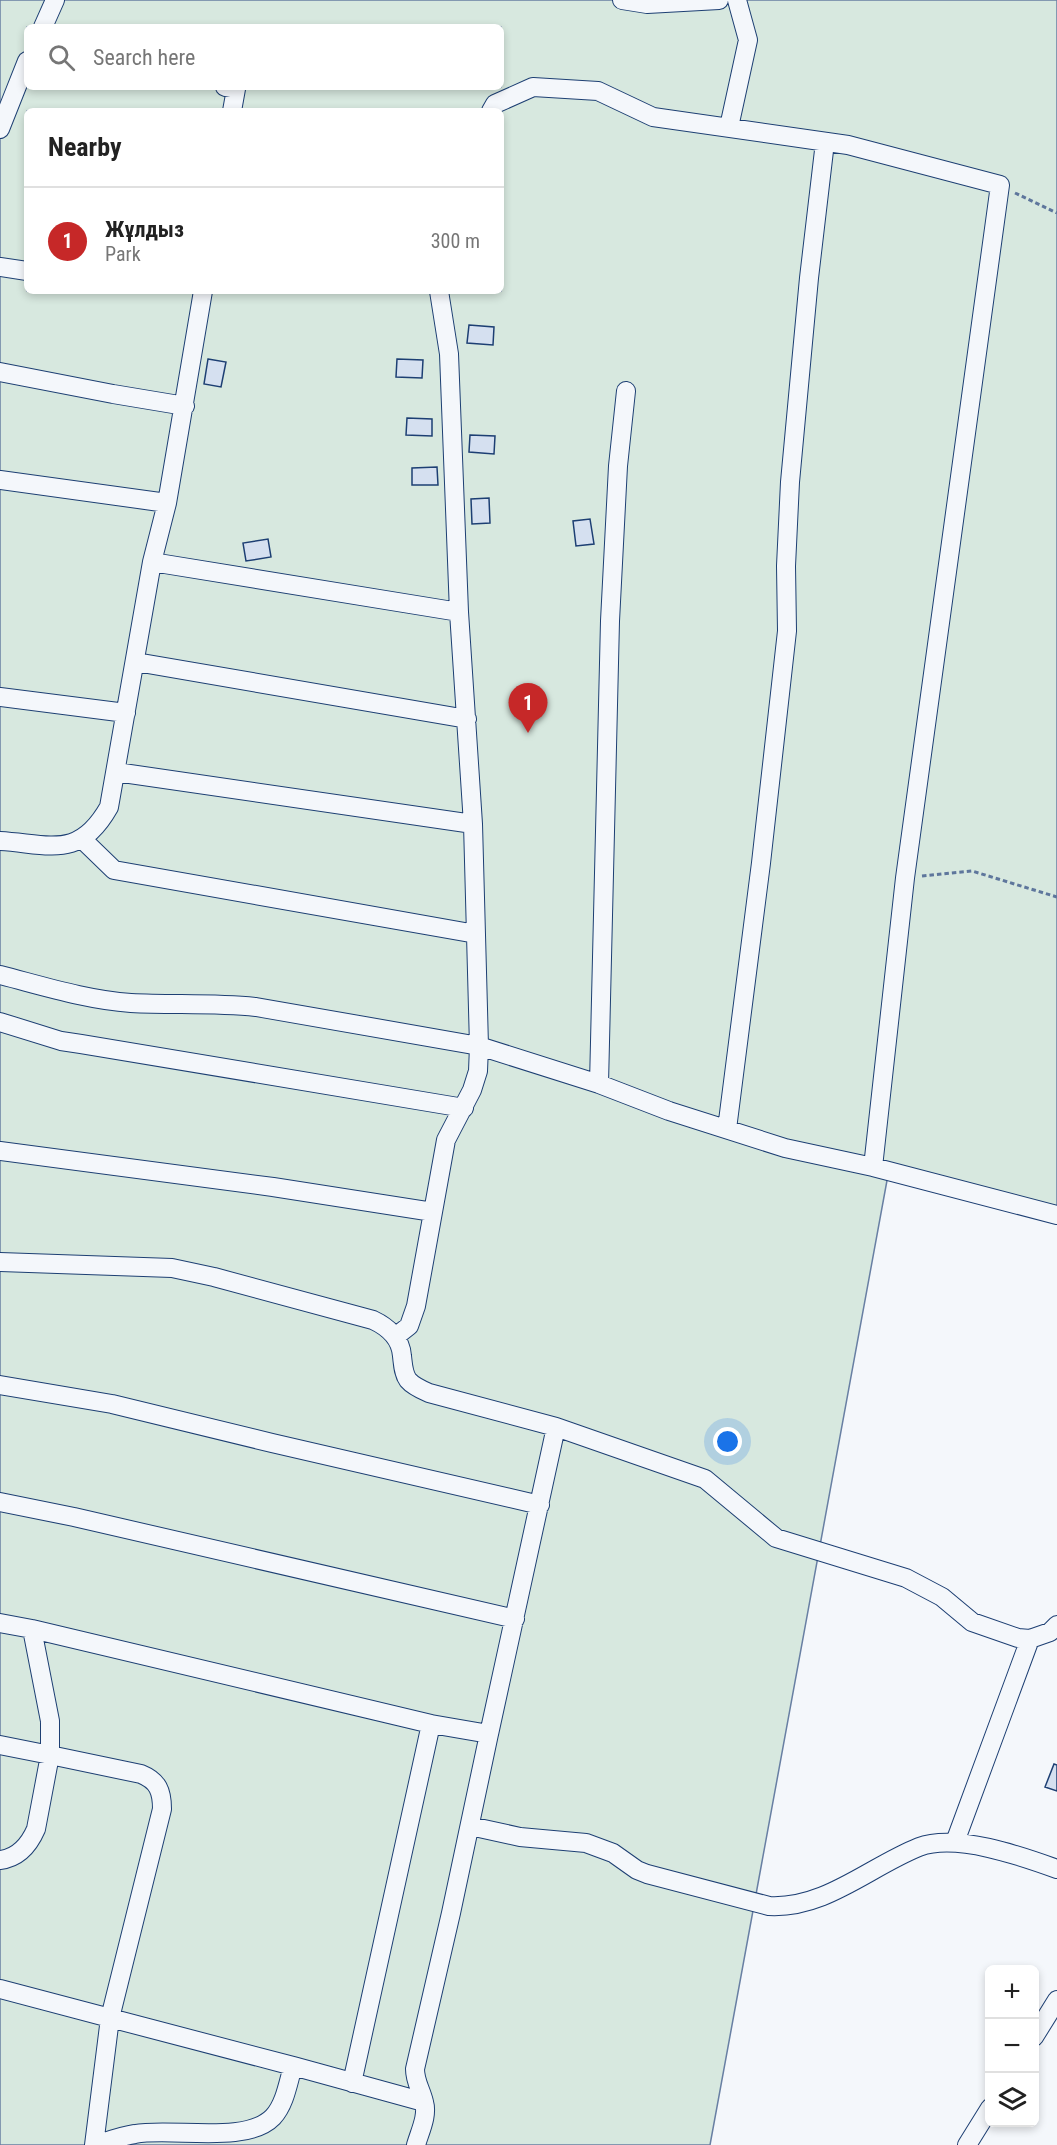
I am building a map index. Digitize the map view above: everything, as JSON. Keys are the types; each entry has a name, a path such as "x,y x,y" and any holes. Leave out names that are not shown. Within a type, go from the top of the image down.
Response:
{"street":[{"path":"44,24 55,0"},
{"path":"622,0 647,4 719,0"},
{"path":"729,127 748,40 737,0"},
{"path":"0,129 24,69"},
{"path":"493,108 495,104 533,87 598,91 653,117 848,146 1000,185 905,878 873,1167"},
{"path":"233,108 236,90"},
{"path":"727,1129 786,631 790,482 825,142"},
{"path":"0,267 24,271"},
{"path":"0,841 52,846 74,843 99,825 109,807 152,562 167,503 185,406 203,294"},
{"path":"395,1337 409,1326 416,1306 446,1140 464,1108 478,1071 473,824 459,612 449,354 439,294"},
{"path":"0,372 185,406"},
{"path":"599,1084 610,621 618,466 626,391"},
{"path":"0,480 167,503"},
{"path":"152,562 459,612"},
{"path":"136,662 467,719"},
{"path":"0,697 126,713"},
{"path":"116,772 473,824"},
{"path":"82,839 114,870 476,934"},
{"path":"0,975 44,987 130,1003 225,1004 256,1007 479,1046 599,1084 669,1111 785,1148 873,1167 1057,1215"},
{"path":"7,1024 61,1041 464,1108"},
{"path":"0,1151 273,1187 433,1212"},
{"path":"0,1263 172,1268 214,1276 373,1320 386,1326 395,1337 402,1353 403,1369 408,1380 429,1393 556,1427 705,1479 776,1538 906,1578 942,1597 972,1622 1018,1638 1030,1639 1050,1632 1057,1625"},
{"path":"0,1385 112,1404 540,1505"},
{"path":"416,2145 425,2116 424,2103 415,2081 415,2069 556,1427"},
{"path":"0,1502 515,1619"},
{"path":"0,1623 431,1724 489,1734"},
{"path":"0,1860 20,1852 31,1840 36,1829 50,1755 50,1721 32,1629"},
{"path":"955,1842 1030,1639"},
{"path":"352,2083 431,1724"},
{"path":"0,1745 141,1774 158,1786 162,1798 162,1809 110,2018 95,2145 136,2133 242,2133 263,2126 273,2118 281,2106 293,2066"},
{"path":"470,1826 520,1837 586,1843 613,1853 637,1870 647,1874 769,1906 784,1907 814,1901 921,1846 955,1842 1020,1855 1057,1869"},
{"path":"0,1989 424,2103"},
{"path":"1039,2030 1057,2000"},
{"path":"967,2145 985,2116"},
{"path":"149,2134 171,2145"}],"path":[{"path":"1000,185 1057,213"},
{"path":"905,878 972,871 1057,897"}],"shaded area":[{"path":"0,0 1057,0 1057,1207 888,1175 710,2145 0,2145"}],"building":[{"path":"469,325 494,327 493,345 467,343"},
{"path":"208,359 226,362 221,387 204,384"},
{"path":"397,359 423,360 422,378 396,377"},
{"path":"407,418 432,419 432,436 406,435"},
{"path":"470,435 495,436 494,454 469,452"},
{"path":"437,467 438,485 412,485 412,468"},
{"path":"489,498 490,523 472,524 471,499"},
{"path":"590,519 594,544 576,546 573,521"},
{"path":"268,539 271,557 246,561 243,543"},
{"path":"1054,1764 1057,1765 1057,1791 1045,1787"}],"place":[{"name":"Жұлдыз","path":"528,733"}]}
